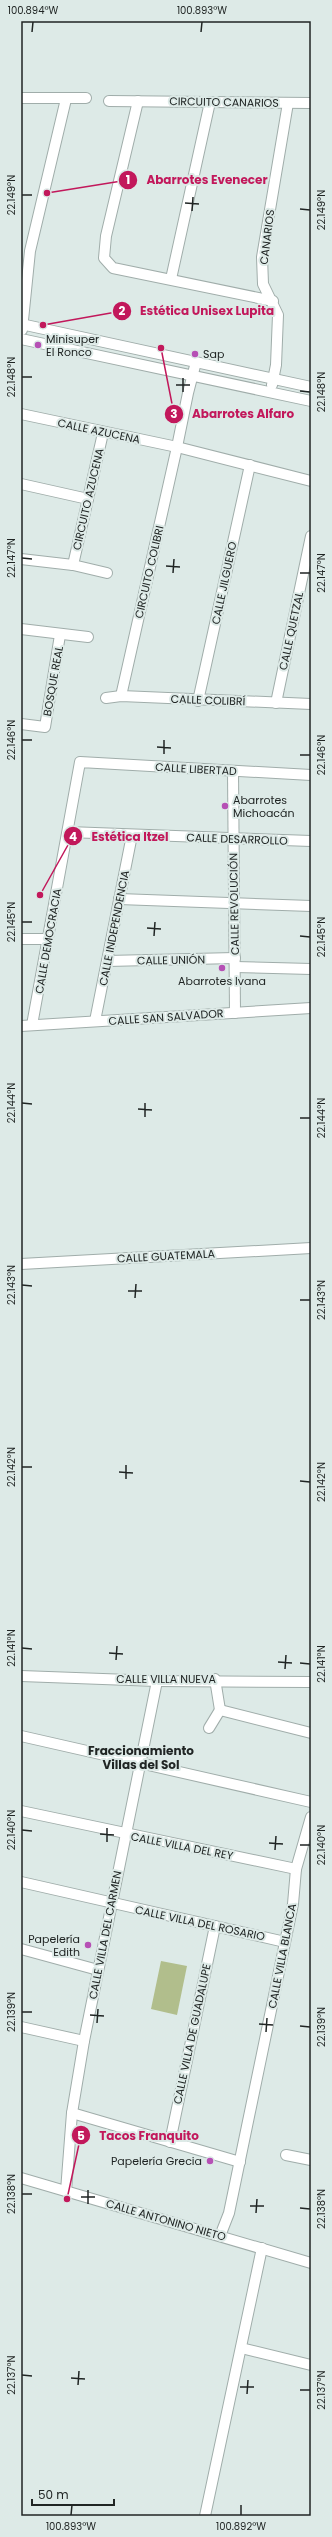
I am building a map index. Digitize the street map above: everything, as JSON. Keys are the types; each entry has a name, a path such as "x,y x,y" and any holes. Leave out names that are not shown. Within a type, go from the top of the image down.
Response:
{"street":[{"path":"21,98 86,98"},
{"path":"21,334 26,250 66,99"},
{"name":"CIRCUITO CANARIOS","path":"109,101 311,103"},
{"path":"138,101 106,236 104,258 113,268 273,301"},
{"path":"170,279 210,102"},
{"name":"CANARIOS","path":"270,393 273,379 278,315 273,301 263,284 262,257 288,103"},
{"path":"22,324 311,387"},
{"path":"21,339 311,402"},
{"name":"CIRCUITO COLIBRI","path":"121,696 196,362"},
{"name":"CALLE AZUCENA","path":"21,414 103,433 178,447"},
{"name":"CIRCUITO AZUCENA","path":"73,566 103,433"},
{"path":"178,447 311,481"},
{"name":"CALLE JILGUERO","path":"198,701 250,465"},
{"path":"21,484 88,499"},
{"name":"CALLE QUETZAL","path":"276,703 311,536"},
{"name":"CIRCUITO AZUCENA","path":"21,559 73,566 107,573"},
{"path":"21,629 60,635 88,637"},
{"name":"BOSQUE REAL","path":"21,724 45,727 60,635"},
{"name":"CALLE COLIBRÍ","path":"106,698 121,696 198,701 311,704"},
{"name":"CALLE LIBERTAD","path":"80,762 311,775"},
{"name":"CALLE DEMOCRACIA","path":"32,1025 80,762"},
{"name":"CALLE REVOLUCIÓN","path":"233,771 235,1013"},
{"name":"CALLE DESARROLLO","path":"68,832 311,841"},
{"name":"CALLE INDEPENDENCIA","path":"95,1021 132,835"},
{"path":"119,899 311,906"},
{"path":"21,939 48,939"},
{"name":"CALLE UNIÓN","path":"107,961 235,963 311,969"},
{"name":"CALLE SAN SALVADOR","path":"21,1026 311,1008"},
{"name":"CALLE GUATEMALA","path":"21,1264 311,1248"},
{"name":"CALLE VILLA NUEVA","path":"21,1676 157,1681 215,1680 311,1682"},
{"path":"209,1728 220,1710 215,1680"},
{"name":"CALLE VILLA DEL CARMEN","path":"66,2191 72,2113 84,2040 157,1681"},
{"path":"220,1710 311,1733"},
{"path":"21,1736 311,1802"},
{"name":"CALLE VILLA DEL REY","path":"21,1811 126,1834 296,1868"},
{"name":"CALLE VILLA BLANCA","path":"220,2236 229,2213 293,1904 296,1868 311,1817"},
{"name":"CALLE VILLA DEL ROSARIO","path":"21,1882 285,1942"},
{"name":"CALLE VILLA DE GUADALUPE","path":"170,2142 215,1926"},
{"path":"21,1950 98,1970"},
{"path":"21,2027 84,2040"},
{"path":"72,2113 240,2162"},
{"path":"286,2154 311,2160"},
{"name":"CALLE ANTONINO NIETO","path":"21,2178 311,2262"},
{"path":"205,2516 262,2248"},
{"path":"241,2348 311,2365"}],"green space":[{"path":"161,1961 187,1966 177,2015 151,2009"}],"place":[{"name":"Abarrotes Evenecer","path":"47,193"},
{"name":"Estética Unisex Lupita","path":"43,325"},
{"name":"Minisuper El Ronco","path":"38,345"},
{"name":"Abarrotes Alfaro","path":"161,348"},
{"name":"Sap","path":"195,354"},
{"name":"Abarrotes Michoacán","path":"225,806"},
{"name":"Estética Itzel","path":"40,895"},
{"name":"Abarrotes Ivana","path":"222,968"},
{"name":"Papelería Edith","path":"88,1945"},
{"name":"Papelería Grecia","path":"210,2161"},
{"name":"Tacos Franquito","path":"67,2199"}],"district":[{"name":"Fraccionamiento Villas del Sol","path":"141,1757"}]}
